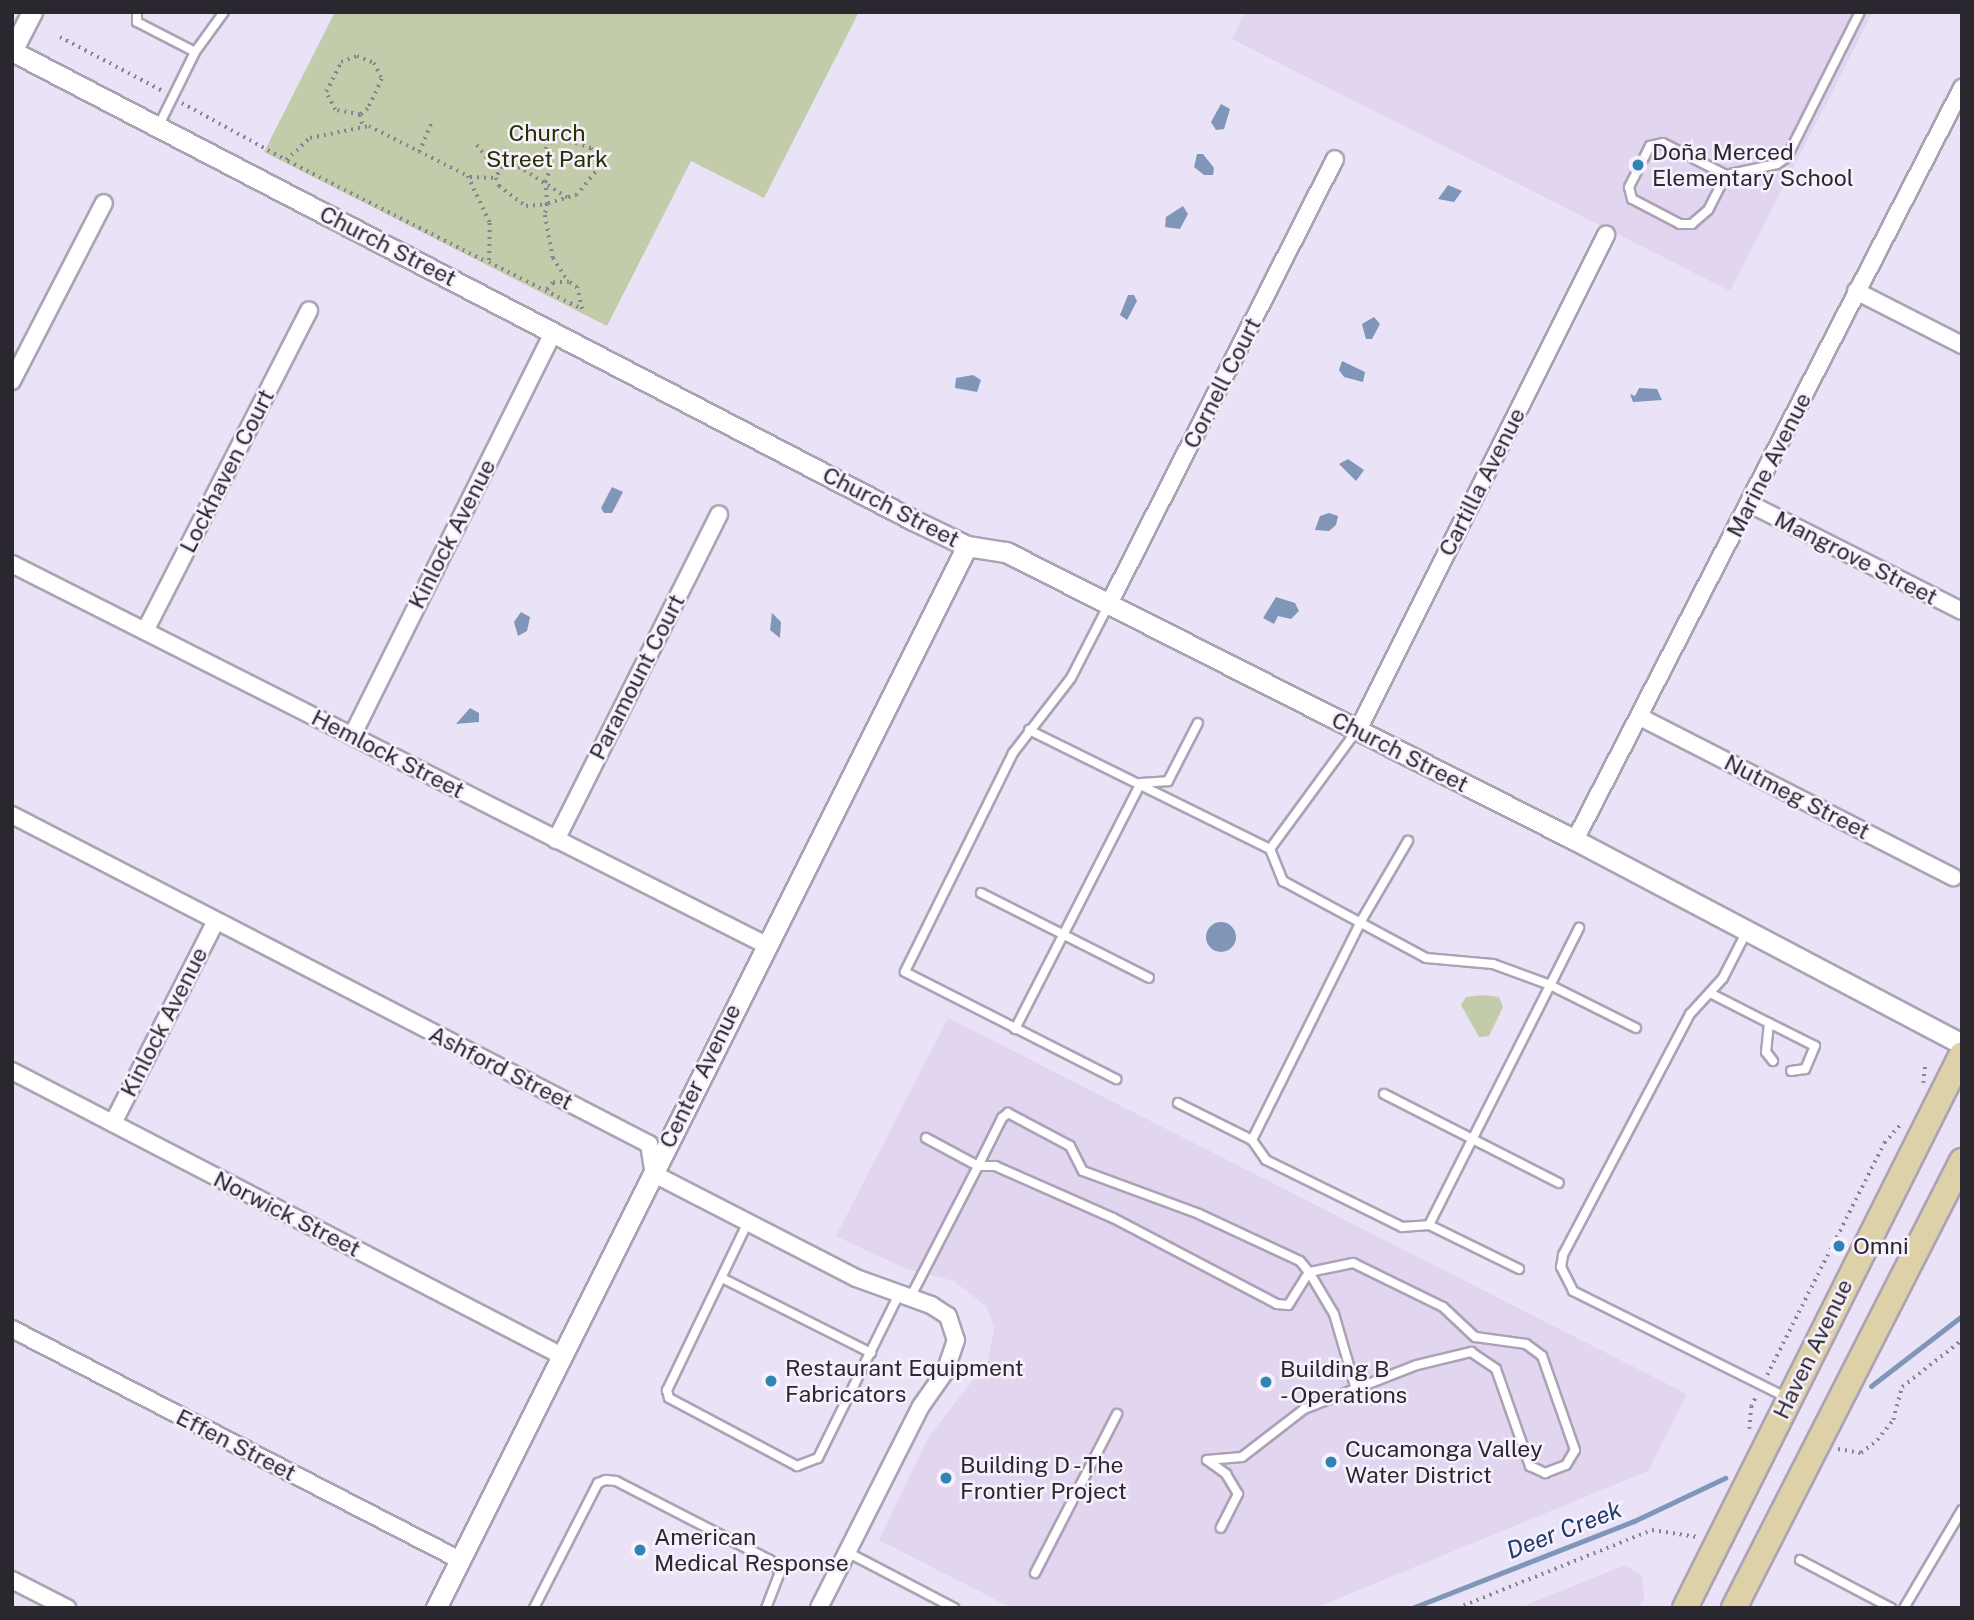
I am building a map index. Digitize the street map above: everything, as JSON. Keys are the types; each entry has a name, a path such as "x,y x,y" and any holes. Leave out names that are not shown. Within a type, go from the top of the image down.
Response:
{"main road":[{"name":"Haven Avenue","path":"1685,1608 1962,1054"},
{"name":"Haven Avenue","path":"1734,1608 1962,1161"}],"street":[{"path":"12,51 32,12"},
{"name":"Church Street","path":"12,51 967,546 1006,552 1108,606 1575,840 1962,1044"},
{"name":"Marine Avenue","path":"1575,840 1962,88"},
{"name":"Cornell Court","path":"1108,606 1335,159"},
{"path":"12,381 104,203"},
{"name":"Cartilla Avenue","path":"1358,730 1606,235"},
{"path":"1856,291 1962,345"},
{"name":"Lockhaven Court","path":"145,631 309,311"},
{"name":"Kinlock Avenue","path":"352,736 553,333"},
{"name":"Mangrove Street","path":"1750,504 1962,611"},
{"name":"Paramount Court","path":"556,840 719,514"},
{"name":"Center Avenue","path":"436,1608 654,1174 764,944 967,546"},
{"name":"Hemlock Street","path":"12,564 764,944"},
{"name":"Nutmeg Street","path":"1640,717 1953,877"},
{"name":"Ashford Street","path":"12,815 649,1144 654,1174"},
{"name":"Kinlock Avenue","path":"113,1123 216,921"},
{"name":"Norwick Street","path":"12,1072 562,1356"},
{"path":"654,1174 856,1278 948,1316 956,1340 945,1372 921,1406 819,1608"},
{"name":"Effen Street","path":"12,1329 460,1560"},
{"path":"12,1580 67,1608"}],"lane":[{"path":"137,12 137,22 195,52"},
{"path":"158,128 195,52 225,12"},
{"path":"1726,174 1708,210 1692,224 1681,224 1632,199 1629,187 1650,146 1663,143 1726,174 1777,164 1787,157 1860,12"},
{"path":"1108,606 1071,678 1029,730 905,972 1116,1079"},
{"path":"1141,783 1168,780 1198,723"},
{"path":"1029,730 1270,849 1283,881 1362,921 1426,958 1493,964 1550,985 1636,1028"},
{"path":"1270,849 1358,730"},
{"path":"1015,1029 1141,783"},
{"path":"1252,1140 1362,921 1408,842"},
{"path":"982,892 1149,978"},
{"path":"1429,1225 1579,928"},
{"path":"1747,930 1723,978 1690,1014 1563,1255 1561,1267 1573,1290 1789,1399"},
{"path":"1710,993 1815,1046 1805,1069 1791,1071"},
{"path":"1769,1023 1766,1052 1773,1061"},
{"path":"1384,1094 1559,1183"},
{"path":"1178,1103 1252,1140 1266,1160 1402,1227 1429,1225 1519,1269"},
{"path":"748,1222 667,1390 669,1398 797,1466 818,1458 870,1353 1008,1113 1070,1146 1083,1171 1199,1214 1300,1261 1334,1314 1356,1389"},
{"path":"926,1138 978,1166 995,1167 1113,1218 1277,1304 1288,1305 1309,1272 1353,1263 1443,1307 1475,1337 1526,1344 1542,1356 1574,1450 1566,1465 1545,1473 1530,1466 1496,1369 1471,1352 1456,1352 1304,1409 1242,1457 1207,1460 1226,1474 1238,1494 1221,1528"},
{"path":"722,1278 870,1353"},
{"path":"1471,1352 1475,1337"},
{"path":"1035,1573 1118,1414"},
{"path":"534,1608 598,1483 606,1480 616,1480 770,1560 780,1573 766,1608"},
{"path":"1904,1608 1962,1510"},
{"path":"847,1552 954,1608"},
{"path":"1800,1560 1891,1608"}],"path":[{"path":"60,37 286,160 582,309 577,289 569,282 554,258 545,215 547,204 545,183 551,167 545,149 551,138 566,138 591,148 600,167 584,190 547,204 527,206 499,186 497,176 477,145"},
{"path":"357,56 374,63 382,79 368,110 360,115 335,110 326,92 341,62 357,56"},
{"path":"360,115 363,126"},
{"path":"419,152 432,121"},
{"path":"286,160 310,138 363,126 468,176 497,176 510,166 531,171 567,198"},
{"path":"468,176 490,223 489,262"},
{"path":"546,291 553,283 569,282"},
{"path":"1919,1091 1924,1065"},
{"path":"1748,1431 1751,1407 1761,1387 1884,1143 1908,1112"},
{"path":"1838,1450 1861,1453 1877,1440 1893,1420 1902,1387 1962,1340"},
{"path":"1457,1608 1652,1530 1696,1539 1702,1529"}],"shaded area":[{"name":"Doña Merced Elementary School","path":"1245,12 1873,12 1730,291 1232,39"},
{"name":"Cucamonga Valley Water District","path":"948,1018 1687,1394 1648,1471 1315,1608 1012,1608 879,1540 928,1438 988,1361 994,1328 987,1307 954,1281 906,1269 836,1236"},
{"path":"1625,1565 1642,1576 1644,1598 1639,1608 1519,1608"}],"green space":[{"name":"Church Street Park","path":"335,12 859,12 764,198 691,161 607,326 264,152"},
{"path":"1466,997 1499,997 1503,1007 1489,1036 1479,1037 1461,1005"}],"water":[{"path":"1221,104 1230,109 1224,129 1216,130 1211,122"},
{"path":"1197,154 1203,154 1214,168 1213,175 1204,175 1194,167"},
{"path":"1448,185 1462,191 1454,202 1438,199"},
{"path":"1183,206 1188,214 1180,229 1165,227 1166,217"},
{"path":"1128,295 1134,295 1137,301 1127,320 1120,315"},
{"path":"1374,317 1380,324 1372,339 1366,339 1362,324"},
{"path":"1342,361 1365,372 1363,382 1344,377 1339,370"},
{"path":"973,375 981,380 977,392 955,388 956,378"},
{"path":"1639,388 1657,389 1662,400 1633,402 1630,394 1635,396"},
{"path":"1348,459 1364,470 1356,481 1339,464"},
{"path":"612,487 623,492 612,513 604,513 601,508"},
{"path":"1329,513 1338,516 1336,525 1329,531 1315,530 1320,516"},
{"path":"1276,597 1295,603 1299,611 1291,619 1278,616 1274,624 1263,618"},
{"path":"521,612 530,617 527,631 518,636 514,622"},
{"path":"772,613 781,622 780,638 770,630"},
{"path":"470,708 479,713 479,722 456,724"},
{"path":"1221,922 1232,926 1236,937 1232,948 1221,952 1210,948 1206,937 1210,926"}],"waterway":[{"name":"Deer Creek","path":"1871,1386 1962,1316"},
{"name":"Deer Creek","path":"1412,1608 1634,1521 1725,1478"}],"place":[{"name":"Doña Merced Elementary School","path":"1638,165"},
{"name":"Omni","path":"1839,1246"},
{"name":"Restaurant Equipment Fabricators","path":"771,1381"},
{"name":"Building B - Operations","path":"1266,1382"},
{"name":"Cucamonga Valley Water District","path":"1331,1462"},
{"name":"Building D - The Frontier Project","path":"946,1478"},
{"name":"American Medical Response","path":"640,1550"}]}
